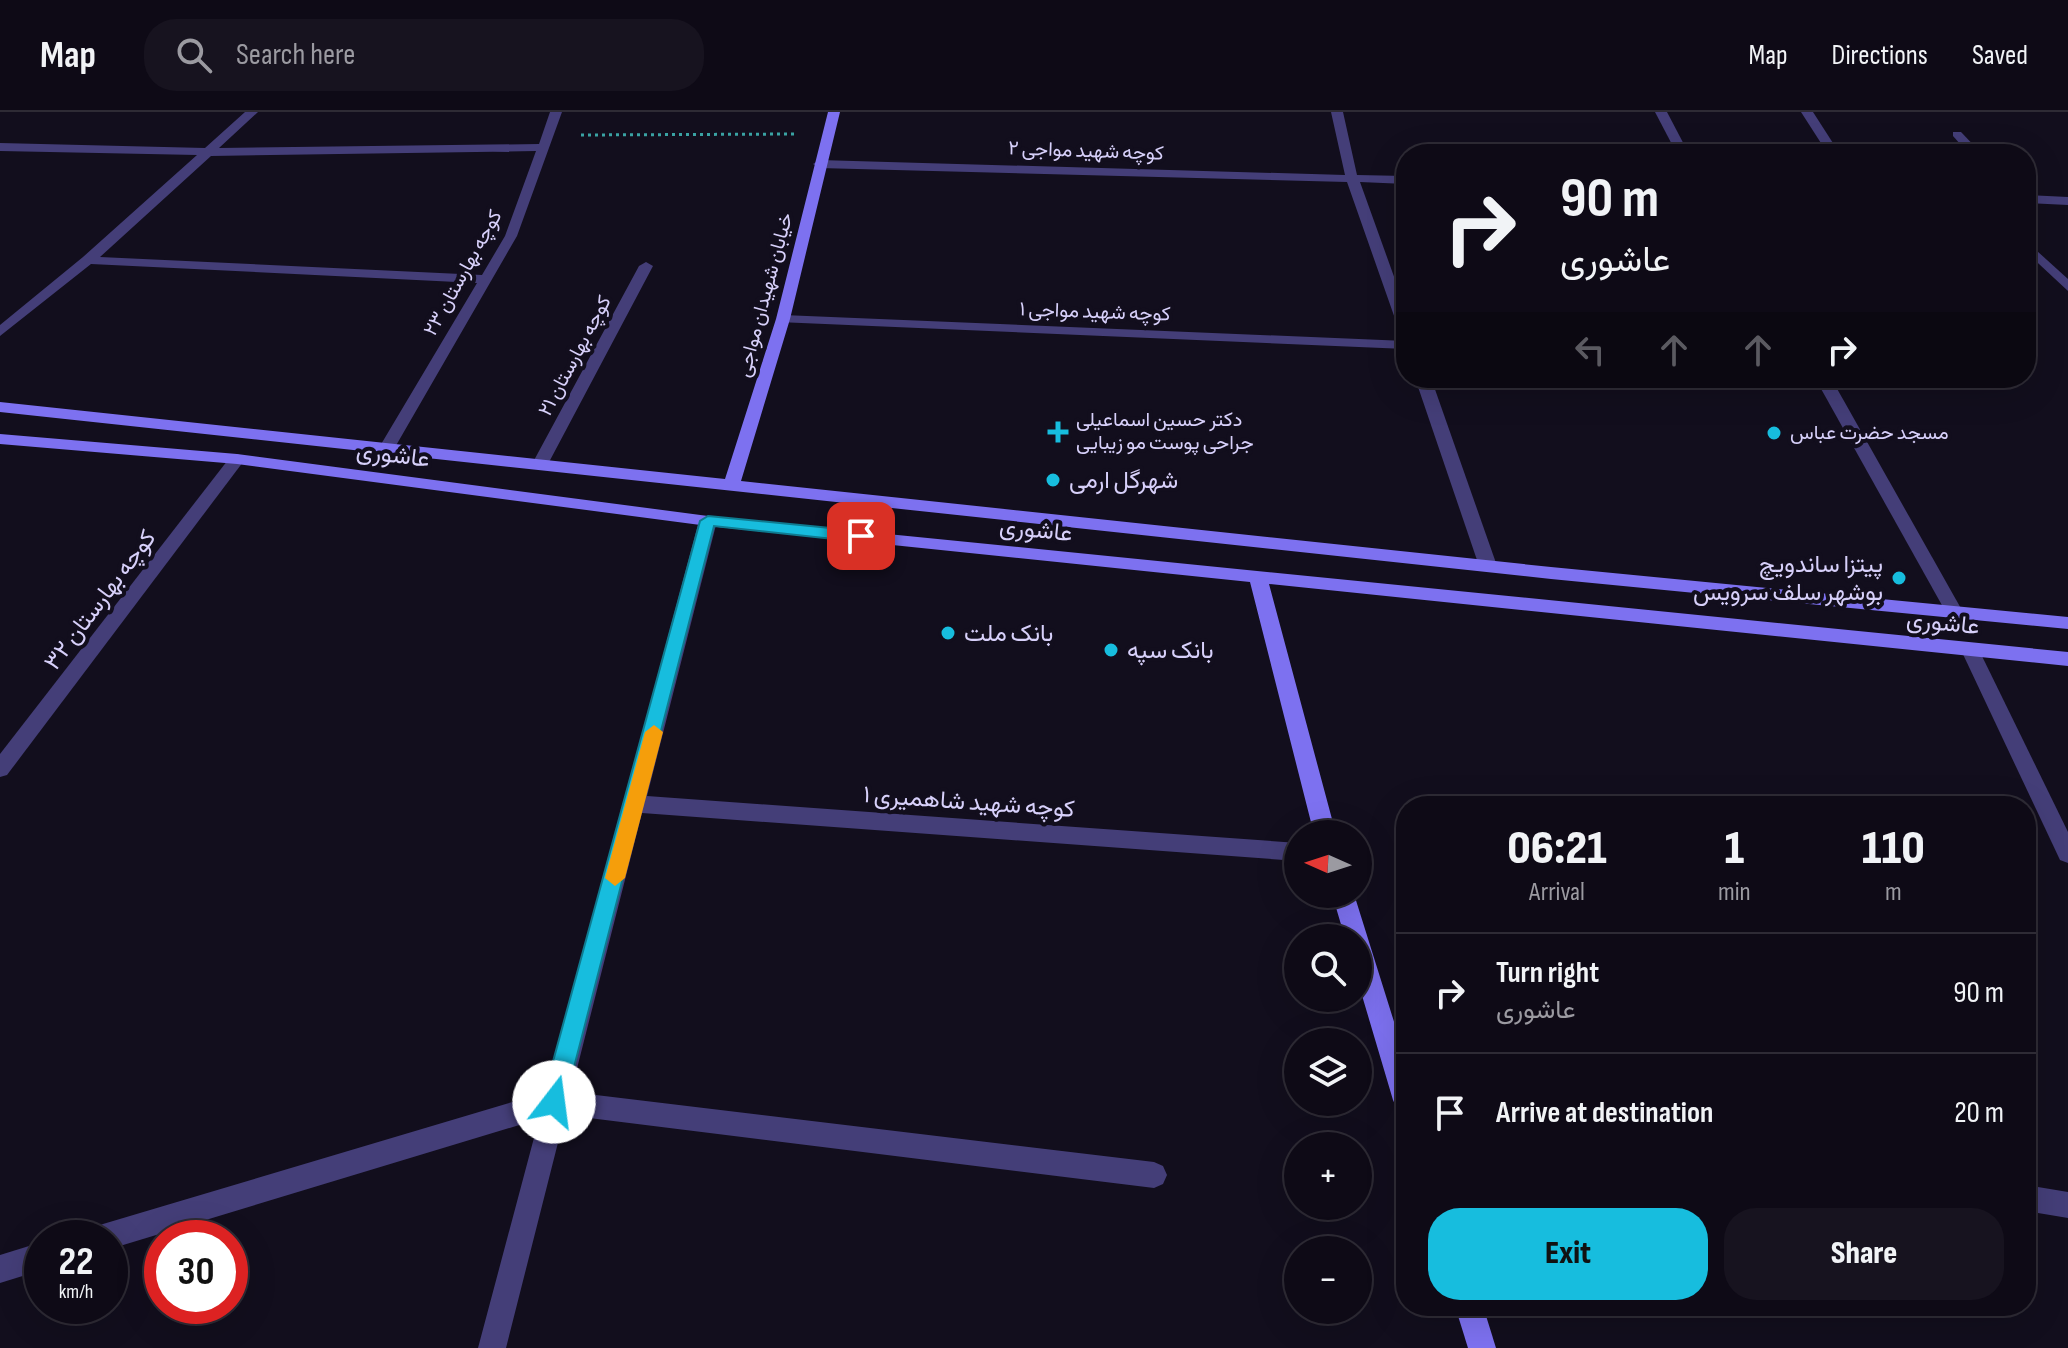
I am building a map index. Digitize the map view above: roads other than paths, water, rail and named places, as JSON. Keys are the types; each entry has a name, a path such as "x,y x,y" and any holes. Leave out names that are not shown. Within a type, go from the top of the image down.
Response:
{"street":[{"path":"0,332 88,260 252,112"},
{"name":"کوچه بهارستان ۲۳","path":"388,446 511,236 556,112"},
{"name":"خیابان شهیدان مواجی","path":"731,487 783,319 834,112"},
{"path":"1337,112 1352,178 1396,302"},
{"path":"1661,112 1678,144"},
{"path":"1807,112 1828,144"},
{"path":"1957,134 1966,144"},
{"path":"0,148 210,152 547,141"},
{"name":"کوچه شهید مواجی ۲","path":"819,164 1396,180"},
{"path":"2036,199 2068,201"},
{"path":"2036,255 2068,287"},
{"path":"88,260 486,279"},
{"name":"کوچه بهارستان ۲۱","path":"540,464 646,266"},
{"name":"کوچه شهید مواجی ۱","path":"783,319 1396,345"},
{"path":"1426,388 1487,563"},
{"path":"1829,388 1954,612"},
{"name":"عاشوری","path":"0,407 388,446 731,487 2068,623"},
{"name":"عاشوری","path":"0,439 237,459 708,521 2068,659"},
{"name":"کوچه بهارستان ۳۲","path":"0,769 237,459"},
{"path":"492,1348 708,521"},
{"path":"1258,577 1321,820"},
{"path":"1970,650 2068,854"},
{"name":"کوچه شهید شاهمیری ۱","path":"635,804 1284,851"},
{"path":"1372,990 1396,1068"},
{"path":"128,1230 554,1102 1154,1175"},
{"path":"2036,1200 2068,1205"},
{"path":"0,1269 24,1262"},
{"path":"1472,1316 1482,1348"}],"place":[{"name":"دکتر حسین اسماعیلی جراحی پوست مو زیبایی","path":"1058,432"},
{"name":"مسجد حضرت عباس","path":"1774,433"},
{"name":"شهرگل ارمی","path":"1053,480"},
{"name":"پیتزا ساندویچ بوشهر سلف سرویس","path":"1899,578"},
{"name":"بانک ملت","path":"948,633"},
{"name":"بانک سپه","path":"1111,650"}]}
